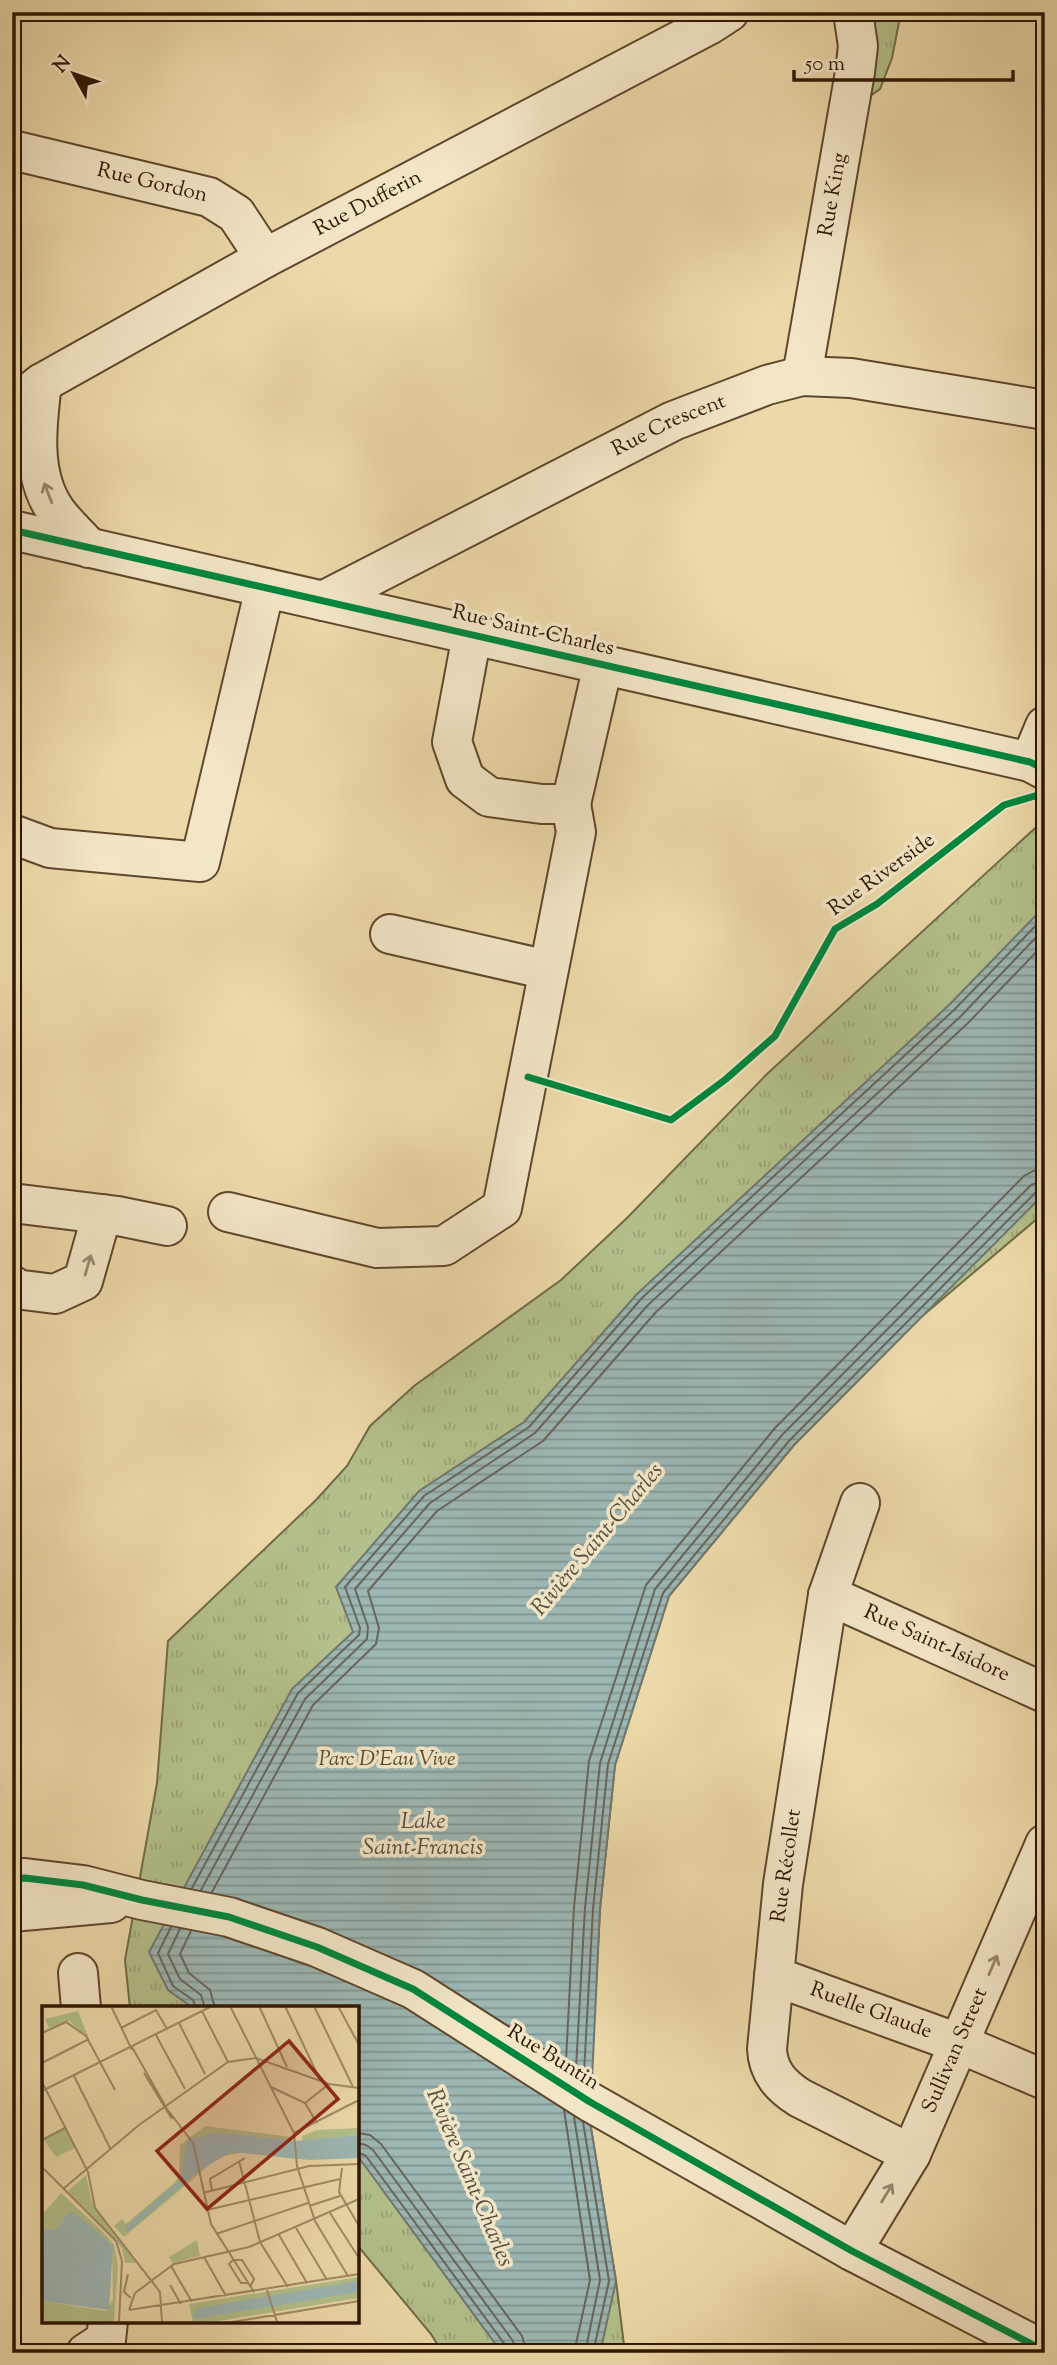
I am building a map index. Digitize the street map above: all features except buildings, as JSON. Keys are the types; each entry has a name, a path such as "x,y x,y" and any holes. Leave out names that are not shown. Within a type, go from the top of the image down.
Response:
{"street":[{"name":"Rue King","path":"802,376 855,72 858,46 853,12"},
{"name":"Rue Dufferin","path":"12,406 42,383 265,258 725,13"},
{"name":"Rue Gordon","path":"12,150 209,197 236,214 265,258"},
{"name":"Rue Crescent","path":"323,601 673,421 767,385 802,376 851,378 1045,410"},
{"path":"42,383 37,421 37,462 55,509 89,548"},
{"name":"Rue Saint-Charles","path":"12,530 1037,766"},
{"path":"12,834 50,848 200,862 265,588"},
{"path":"472,635 452,742 465,779 489,797 542,804 571,804"},
{"path":"228,1212 377,1248 444,1246 502,1208 576,832 571,804 603,665"},
{"path":"1037,766 1045,726"},
{"path":"390,934 548,970"},
{"path":"12,1203 102,1214 167,1226"},
{"path":"12,1285 15,1289 55,1294 83,1281 102,1214"},
{"name":"Rue Récollet","path":"860,1503 828,1595 783,1884 767,2049 768,2063 787,2090 911,2154"},
{"name":"Rue Saint-Isidore","path":"828,1595 1045,1693"},
{"name":"Sullivan Street","path":"852,2251 911,2154 1045,1844"},
{"name":"Rue Buntin","path":"12,1879 83,1885 229,1917 317,1947 412,1989 590,2102 704,2168 852,2251 1045,2351"},
{"name":"Rue Buntin","path":"12,1912 155,1902"},
{"name":"Ruelle Glaude","path":"774,1976 958,2043 1045,2080"},
{"path":"86,2353 106,2340 108,2323"}],"green space":[{"path":"853,12 901,12 892,58 880,89 846,113"},
{"name":"Lake Saint-Francis","path":"1045,819 1045,1212 920,1318 794,1445 669,1596 615,1765 600,1909 590,2122 625,2353 449,2353 439,2347 359,2247 359,2006 130,2006 125,1960 157,1783 168,1641 316,1500 347,1466 370,1426 414,1386 561,1280 627,1218 767,1074"}],"water":[{"name":"Lake Saint-Francis","path":"1045,906 1045,1193 794,1445 669,1596 615,1765 600,1909 590,2122 616,2281 600,2353 502,2353 359,2158 359,2006 190,2006 168,1990 149,1952 292,1689 353,1632 336,1587 419,1491 524,1422 637,1294 950,1004"}],"cycle path":[{"path":"12,530 1030,762 1045,770"},
{"name":"Rue Riverside","path":"528,1077 671,1120 726,1079 775,1036 835,929 877,904 1004,805 1045,793"},
{"path":"12,1879 83,1885 229,1917 317,1947 413,1989 590,2102 852,2251 1045,2351"}],"water label":[{"name":"Rivière Saint-Charles","path":"598,1540"},
{"name":"Rivière Saint-Charles","path":"469,2178"}],"park label":[{"name":"Parc D'Eau Vive","path":"387,1760"}]}
